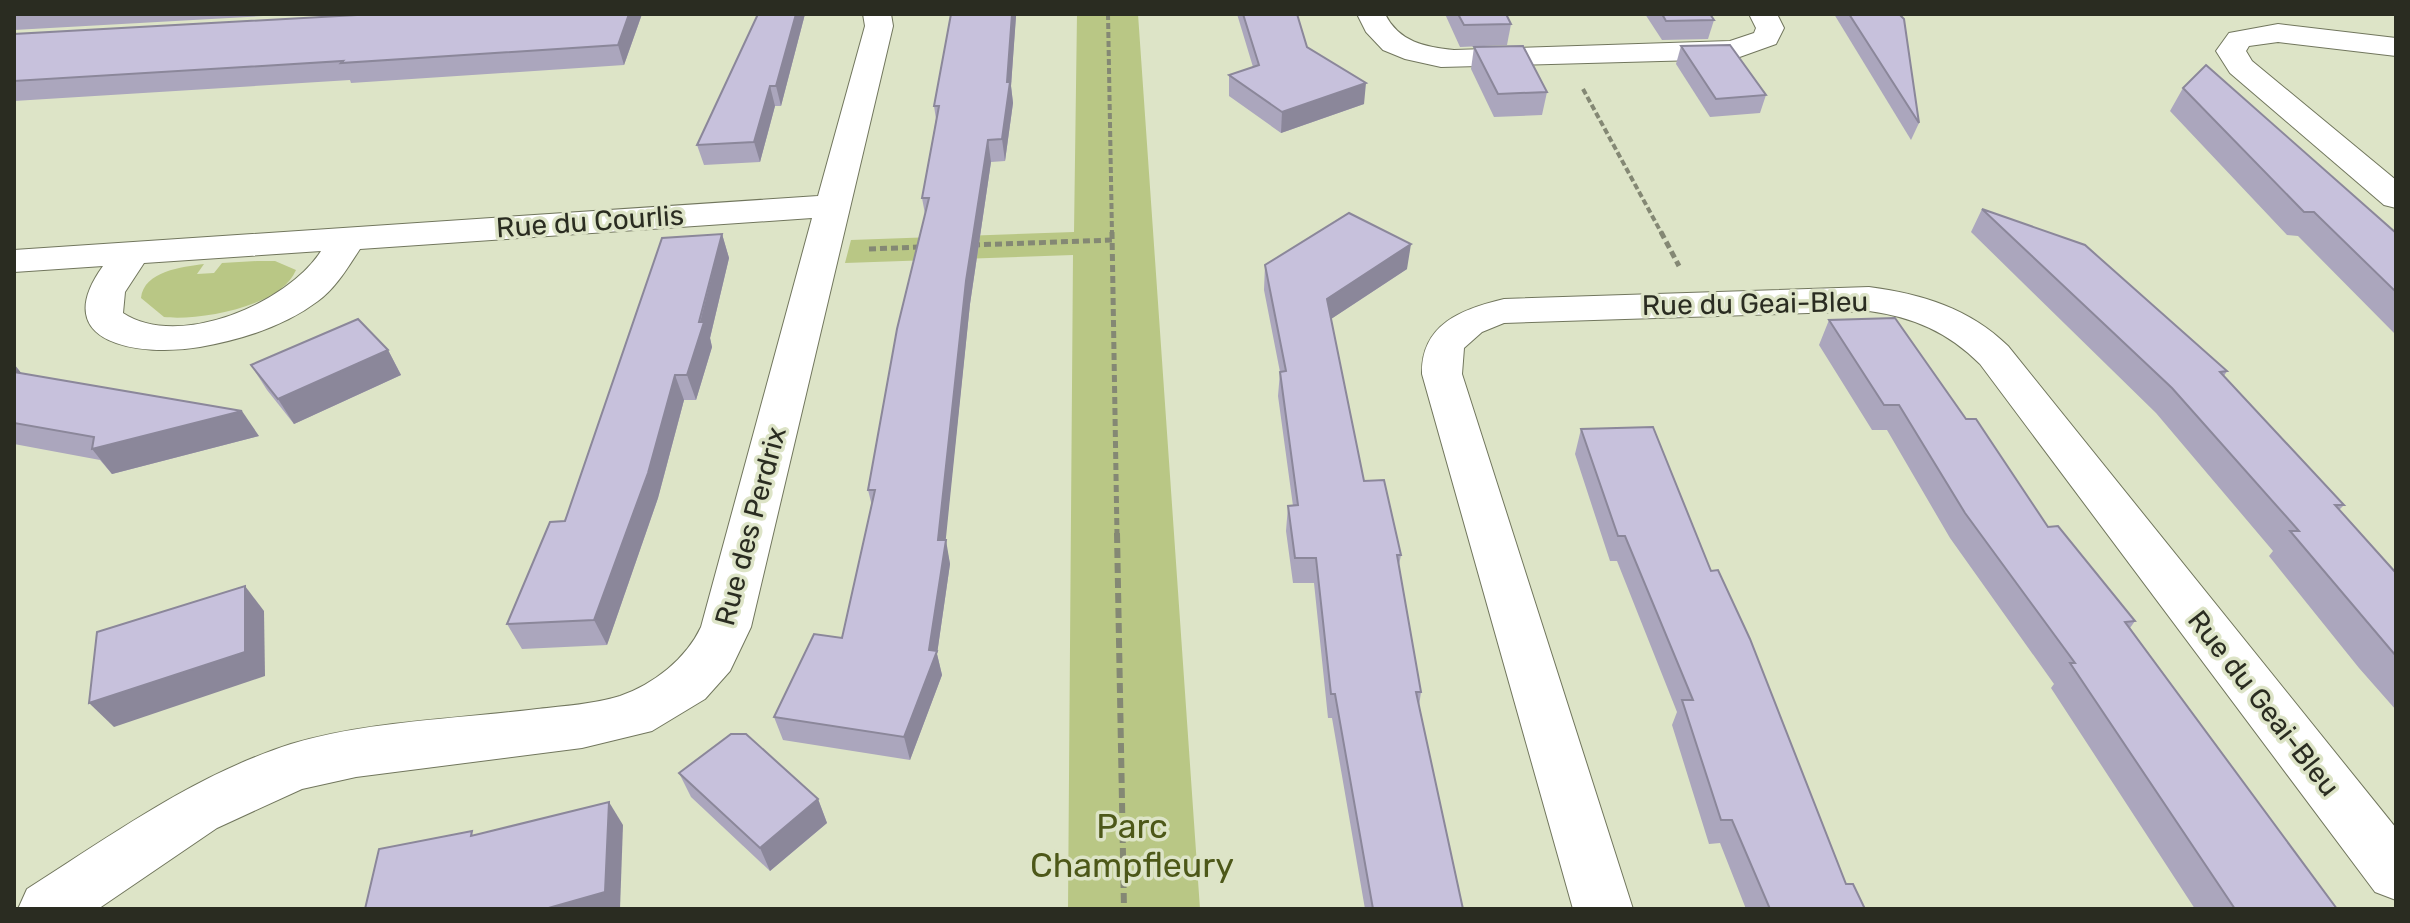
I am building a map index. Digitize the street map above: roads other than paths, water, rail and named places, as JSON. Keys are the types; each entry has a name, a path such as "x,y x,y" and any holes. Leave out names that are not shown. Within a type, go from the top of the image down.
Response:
{"street":[{"name":"Rue des Perdrix","path":"48,909 197,810 262,778 326,758 614,721 653,706 687,684 712,657 726,627 879,26 877,14"},
{"path":"1371,14 1382,36 1397,45 1418,53 1454,59 1734,50 1766,38 1770,28 1763,14"},
{"path":"2396,47 2263,33 2239,39 2231,51 2241,67 2396,198"},
{"name":"Rue du Courlis","path":"14,261 833,206"},
{"path":"133,253 105,294 102,303 105,319 132,335 179,337 233,327 286,305 323,277 348,238"},
{"name":"Rue du Geai-Bleu","path":"1603,909 1442,374 1441,355 1450,337 1478,318 1504,311 1869,299 1917,307 1962,328 1994,355 2396,873"}],"park label":[{"name":"Parc Champfleury","path":"1132,846"}]}
